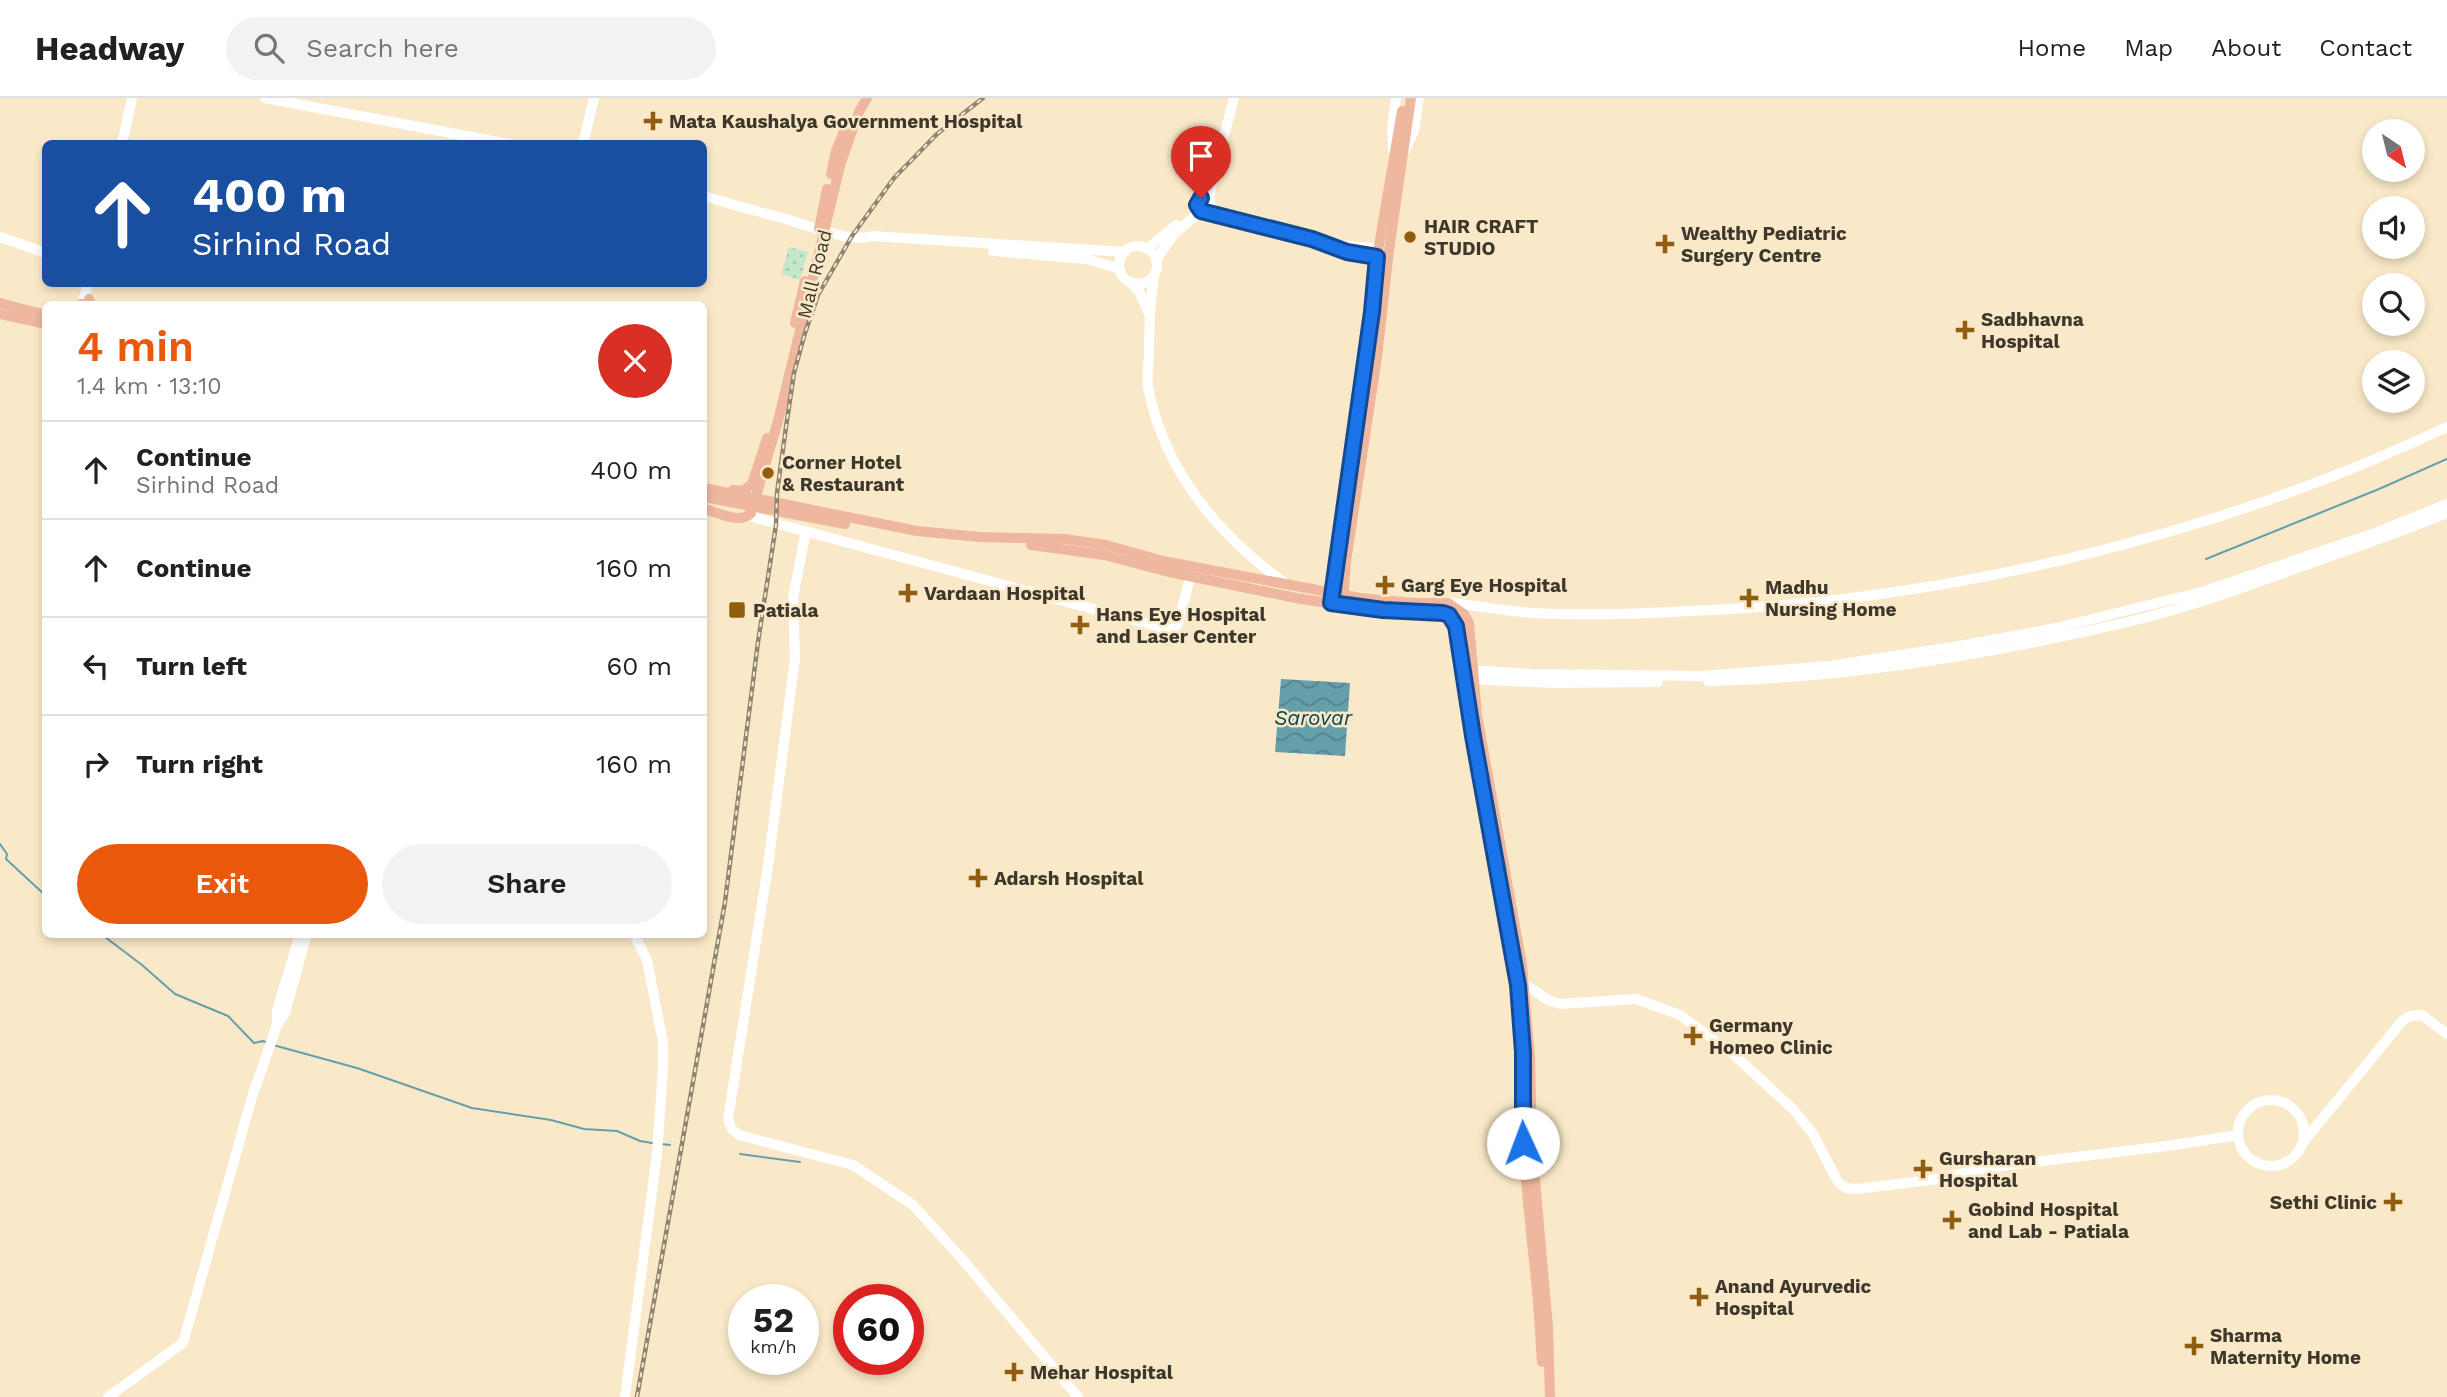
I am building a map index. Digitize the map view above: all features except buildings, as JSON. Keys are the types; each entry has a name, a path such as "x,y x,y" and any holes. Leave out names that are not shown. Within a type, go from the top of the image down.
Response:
{"main road":[{"name":"Mall Road","path":"707,486 743,491 750,488 766,439 797,308 822,231 836,151 859,98"},
{"name":"Mall Road","path":"749,516 769,452 841,162 859,112 867,98"},
{"path":"1399,153 1404,98"},
{"path":"1331,598 1372,312 1411,98"},
{"path":"1343,600 1348,549 1384,308 1383,254"},
{"path":"0,303 42,314"},
{"path":"0,314 42,323"},
{"path":"707,487 917,531 1030,543 1413,613 1434,612 1449,615 1456,626 1472,676"},
{"path":"707,498 913,537 965,543 1030,543 1065,539 1105,545 1192,571 1287,584 1331,598"},
{"path":"707,510 738,519 749,516"},
{"path":"1343,600 1448,603 1464,614 1469,623 1472,676 1519,996 1523,1052 1521,1118 1526,1194 1537,1283 1544,1397"},
{"path":"1490,807 1522,965 1530,1069 1532,1146 1548,1328 1550,1397"}],"street":[{"path":"123,140 132,98"},
{"path":"265,98 488,140"},
{"path":"584,140 594,98"},
{"path":"1234,98 1214,173 1207,182 1204,205 1174,234 1156,260 1150,316 1148,384 1161,435 1173,462 1192,493 1222,529 1268,572 1287,584"},
{"path":"1396,98 1392,127 1399,153"},
{"path":"1399,153 1414,131 1419,98"},
{"path":"707,197 822,231 872,240 1086,259 1120,269"},
{"path":"1204,205 1239,221 1333,245 1347,252 1383,254"},
{"path":"1147,249 1204,205"},
{"path":"868,238 872,236 1103,253 1125,252 1135,247 1147,249 1156,260"},
{"path":"0,237 42,252"},
{"path":"1125,252 1120,260 1122,275 1140,293 1150,316"},
{"path":"1131,282 1147,282 1154,275"},
{"path":"1449,615 1488,609 1534,613 1623,614 1746,608 1825,601 1996,574 2141,539 2225,514 2358,467 2447,427"},
{"path":"1472,676 1701,676 1829,666 1965,645 2056,628 2205,591 2375,533 2447,504"},
{"path":"1472,676 1604,684 1758,680 1909,665 2133,621 2233,591 2447,513"},
{"path":"749,516 1171,630 1178,624 1192,571"},
{"path":"806,531 793,598 796,644 768,866 729,1119 732,1129 738,1135 853,1165 913,1205 1078,1397"},
{"path":"1448,603 1478,605 1488,609"},
{"path":"277,1026 277,1011 299,938"},
{"path":"108,1397 183,1343 249,1105 277,1026 285,1013 306,938"},
{"path":"625,1397 659,1137 663,1042 647,960 636,938"},
{"path":"1523,983 1554,1003 1636,999 1680,1015 1733,1054 1794,1110 1814,1134 1838,1182 1846,1188 1938,1180 1985,1168 2238,1135"},
{"path":"2301,1145 2304,1134 2302,1122 2297,1112 2279,1101 2261,1101 2250,1107 2239,1124 2239,1144 2250,1159 2267,1166 2286,1162 2294,1156 2403,1020 2422,1015 2447,1034"}],"green space":[{"path":"789,247 808,252 800,280 781,274"}],"water":[{"name":"Sarovar","path":"1281,679 1350,683 1345,756 1275,752"}],"waterway":[{"path":"2206,559 2447,459"},
{"path":"0,844 7,854 6,859 42,892"},
{"path":"106,938 175,994 228,1016 254,1043 268,1043"},
{"path":"273,1045 357,1068 472,1108 551,1120 584,1129 617,1131 652,1143"},
{"path":"661,1144 670,1145"},
{"path":"740,1154 800,1162"}],"railway":[{"path":"637,1397 725,902 794,373 818,295 852,236 894,178 937,134 983,98"}],"place":[{"name":"Mata Kaushalya Government Hospital","path":"653,121"},
{"name":"HAIR CRAFT STUDIO","path":"1410,237"},
{"name":"Wealthy Pediatric Surgery Centre","path":"1665,244"},
{"name":"Sadbhavna Hospital","path":"1965,330"},
{"name":"Corner Hotel & Restaurant","path":"768,473"},
{"name":"Garg Eye Hospital","path":"1385,585"},
{"name":"Vardaan Hospital","path":"908,593"},
{"name":"Madhu Nursing Home","path":"1749,598"},
{"name":"Patiala","path":"737,610"},
{"name":"Hans Eye Hospital and Laser Center","path":"1080,625"},
{"name":"Adarsh Hospital","path":"978,878"},
{"name":"Germany Homeo Clinic","path":"1693,1036"},
{"name":"Gursharan Hospital","path":"1923,1169"},
{"name":"Sethi Clinic","path":"2393,1202"},
{"name":"Gobind Hospital and Lab - Patiala","path":"1952,1220"},
{"name":"Anand Ayurvedic Hospital","path":"1699,1297"},
{"name":"Sharma Maternity Home","path":"2194,1346"},
{"name":"Mehar Hospital","path":"1014,1372"}],"route":[{"path":"1201,198 1197,205 1201,211 1312,239 1347,252 1377,257 1372,312 1331,603 1413,613 1443,613 1454,620 1518,985 1523,1052 1523,1143"}]}
